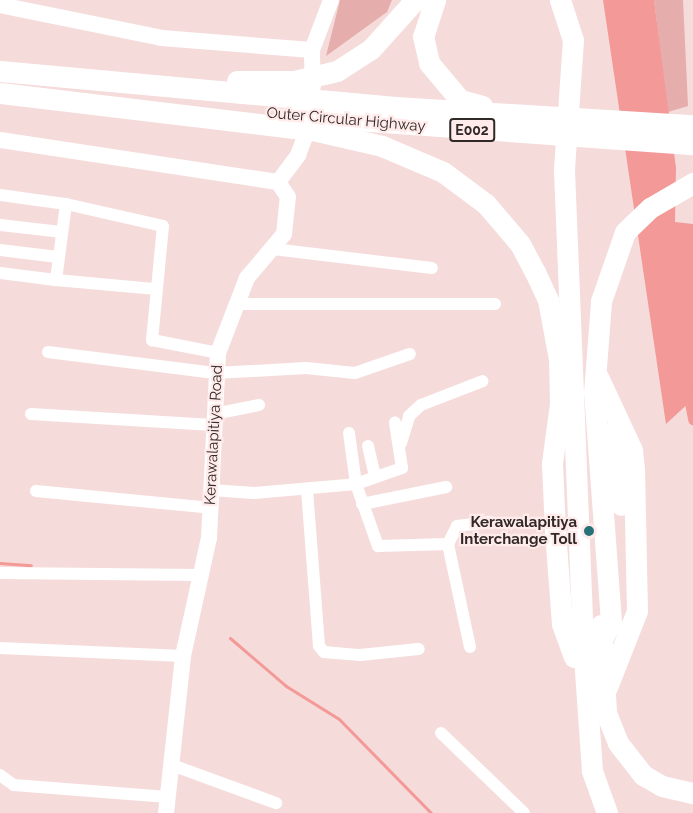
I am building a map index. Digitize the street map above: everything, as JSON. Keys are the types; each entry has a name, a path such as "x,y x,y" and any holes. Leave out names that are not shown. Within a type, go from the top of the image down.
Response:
{"highway":[{"path":"0,93 251,103 294,81 337,71 371,49 415,0"},
{"path":"435,0 423,36 429,63 443,85 460,100 483,106 641,123"},
{"path":"560,0 573,40 564,170 571,391 592,771 607,813"},
{"path":"570,0 581,43 569,450 582,707 582,758 590,813"},
{"path":"0,65 251,103 382,146 443,172 486,204 520,244 548,300 559,359 592,458 605,656"},
{"name":"Outer Circular Highway","path":"0,71 251,103 693,144"},
{"name":"Outer Circular Highway","path":"0,85 251,103 693,125"},
{"path":"693,183 650,208 625,232 601,301 594,369 606,713 629,760 662,786 693,793"},
{"path":"594,369 625,453 632,590 627,626 605,656"},
{"path":"594,369 610,453 614,540 616,604 605,656"},
{"path":"571,391 561,469 567,600 574,657 580,681"},
{"path":"571,391 545,462 550,601 582,707"},
{"path":"571,391 601,774 615,813"},
{"path":"603,418 617,452 625,584 619,623 605,656"}],"street":[{"path":"0,140 278,182 307,136 313,111 312,50 331,0"},
{"path":"0,5 162,38 312,50"},
{"name":"Kerawalapitiya Road","path":"167,805 183,656 201,575 211,508 215,373 218,353 235,304 247,278 284,234 288,197 278,182"},
{"path":"0,195 66,204 163,226 154,289 152,340 218,353"},
{"path":"57,280 66,204"},
{"path":"0,225 61,232"},
{"path":"273,249 432,267"},
{"path":"0,250 58,257"},
{"path":"0,273 154,289"},
{"path":"235,304 495,304"},
{"path":"48,352 215,373 306,368 355,373 410,354"},
{"path":"401,444 409,416 421,405 483,381"},
{"path":"31,414 214,419 259,405"},
{"path":"211,489 307,489 356,484 402,468 401,444 395,423"},
{"path":"349,433 356,484 378,546 448,543"},
{"path":"368,446 375,477"},
{"path":"362,504 446,487"},
{"path":"307,489 319,646 324,652 360,655 419,649"},
{"path":"36,491 211,508"},
{"path":"470,646 448,543 457,526 490,522"},
{"path":"0,573 201,575"},
{"path":"0,648 183,656"},
{"path":"441,733 524,813"},
{"path":"172,765 276,803"},
{"path":"0,775 14,785 167,805"}],"shaded area":[{"path":"340,0 392,0 387,12 326,56"},
{"path":"603,0 654,0 676,168 675,222 693,224 693,399 666,424"},
{"path":"654,0 683,0 688,106 668,112"}],"waterway":[{"path":"687,388 693,420"},
{"path":"0,563 31,565"},
{"path":"230,638 286,686 339,719 431,813"}],"place":[{"name":"Kerawalapitiya Interchange Toll","path":"589,531"}]}
